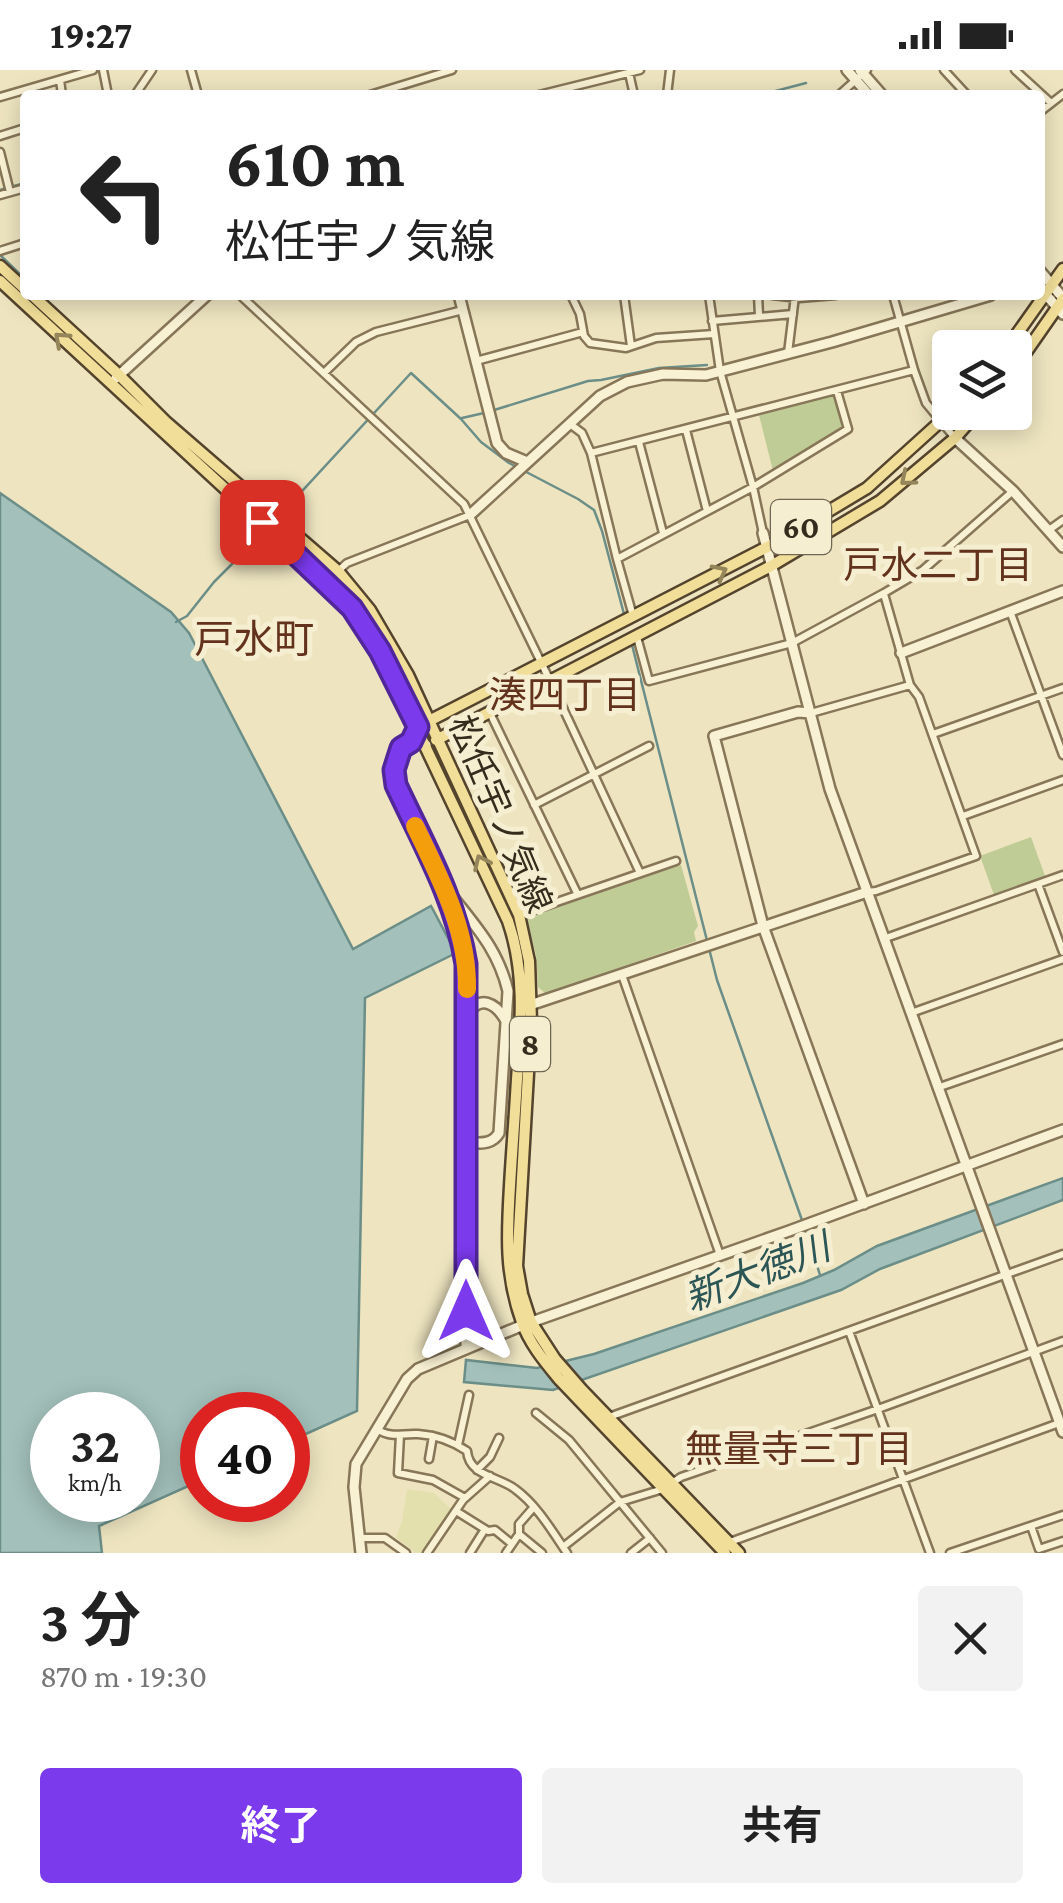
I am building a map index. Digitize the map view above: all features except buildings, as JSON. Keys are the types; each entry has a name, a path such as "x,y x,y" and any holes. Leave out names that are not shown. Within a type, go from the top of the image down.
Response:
{"main road":[{"path":"0,266 20,284"},
{"path":"1046,289 1063,269"},
{"name":"松任宇ノ気線","path":"0,282 20,299"},
{"name":"松任宇ノ気線","path":"21,300 166,422 271,522 352,608 380,651 508,920 527,1006"},
{"name":"松任宇ノ気線","path":"37,300 114,380"},
{"path":"1018,330 1039,300"},
{"path":"1032,345 1062,305"},
{"name":"60","path":"418,727 766,548 867,488 934,430"},
{"name":"60","path":"426,745 771,566 880,501 962,430"},
{"name":"松任宇ノ気線","path":"271,522 338,571 388,638 519,915 528,960 527,1006 506,1245 511,1286 527,1324 550,1361 577,1392 727,1548 739,1553"},
{"name":"松任宇ノ気線","path":"577,1392 608,1417 667,1486"}],"street":[{"path":"36,90 93,70"},
{"path":"384,90 452,70"},
{"path":"560,90 640,70"},
{"path":"847,70 862,73"},
{"path":"944,70 962,90"},
{"path":"1016,70 1037,90"},
{"path":"629,73 633,90"},
{"path":"60,80 61,90"},
{"path":"1045,108 1063,94"},
{"path":"1045,97 1051,103"},
{"path":"0,152 10,192"},
{"path":"0,195 20,189"},
{"path":"1046,289 1062,305"},
{"path":"114,380 201,300"},
{"path":"245,300 464,504 640,873"},
{"path":"460,300 497,443 526,462"},
{"path":"573,300 584,336 590,343 626,348 656,338 714,334"},
{"path":"625,300 631,346"},
{"path":"710,300 720,371 830,789 1062,1426 902,1480 727,1548"},
{"path":"758,300 759,315"},
{"path":"788,354 795,300"},
{"path":"894,300 914,370 932,411"},
{"path":"338,571 347,563 470,515 600,396 626,382 663,374 706,376 974,300"},
{"path":"324,372 356,342 376,332 463,310"},
{"path":"712,321 793,314"},
{"path":"476,361 583,332"},
{"path":"591,453 914,370"},
{"path":"617,558 753,487 848,429 837,391"},
{"path":"570,424 582,433 591,453 633,616"},
{"path":"686,430 707,510"},
{"path":"947,430 1013,491 1063,548"},
{"path":"640,442 663,534"},
{"path":"637,636 649,682 792,643 923,570 1013,491"},
{"path":"1049,530 1063,520"},
{"path":"901,654 1063,591"},
{"path":"527,1006 976,856 920,697 910,685 884,593"},
{"path":"1010,611 1063,755"},
{"path":"864,1204 763,926 714,736 910,685"},
{"path":"933,734 1063,688"},
{"path":"490,713 577,894"},
{"path":"418,727 411,742 401,748 394,770 396,785 452,905 467,980 466,1349"},
{"path":"411,742 426,745"},
{"path":"534,805 649,746"},
{"path":"963,816 1063,780"},
{"path":"519,915 676,861"},
{"path":"883,938 1063,875"},
{"path":"442,882 487,940 508,991 499,1133 489,1142 467,1143"},
{"path":"1038,884 1063,952"},
{"path":"911,1013 1063,959"},
{"path":"622,975 720,1255"},
{"path":"466,1019 471,1009 490,1002 507,1024"},
{"path":"937,1088 1063,1044"},
{"path":"361,1553 356,1464 406,1379 418,1369 527,1324 1063,1130"},
{"path":"608,1417 1063,1254"},
{"path":"849,1330 930,1553"},
{"path":"376,1429 389,1436 433,1436 458,1445 467,1451 473,1468 516,1490 565,1550 620,1502 1063,1342"},
{"path":"458,1445 470,1396"},
{"path":"536,1414 569,1440 662,1553"},
{"path":"400,1435 398,1472 433,1480 465,1498"},
{"path":"429,1459 433,1436"},
{"path":"477,1470 499,1438"},
{"path":"428,1553 465,1498 490,1476"},
{"path":"506,1553 533,1508"},
{"path":"456,1510 488,1532 495,1530 512,1544"},
{"path":"950,1553 1063,1515"},
{"path":"1031,1526 1039,1549 1063,1541"},
{"path":"470,1553 485,1529"},
{"path":"520,1534 542,1553"},
{"path":"360,1538 385,1538 406,1553"},
{"path":"632,1553 650,1538"}],"shaded area":[{"path":"407,1489 434,1493 454,1512 425,1553 416,1553 396,1537"}],"green space":[{"path":"833,394 841,430 773,471 759,415"},
{"path":"1031,837 1045,876 994,895 980,856"},
{"path":"681,865 698,926 694,932 696,941 546,994 538,987 536,955 526,918"}],"water":[{"path":"0,493 171,612 189,633 353,949 431,906 456,953 365,998 357,1411 310,1432 310,1392 180,1392 180,1490 160,1499 160,1392 30,1392 30,1522 108,1522 99,1526 102,1553 0,1553"},
{"path":"1063,1178 1063,1200 880,1269 841,1290 553,1390 464,1382 466,1360 537,1368 594,1354 803,1283 877,1246"}],"waterway":[{"path":"779,90 806,83"},
{"path":"14,186 20,184"},
{"path":"0,255 20,274"},
{"path":"491,411 588,381 659,368 707,365"},
{"path":"280,515 411,373 481,442 509,463 594,510 624,614"},
{"path":"462,418 484,413"},
{"path":"176,622 187,616 214,582 264,532"},
{"name":"新大徳川","path":"631,641 717,980 803,1223"},
{"name":"新大徳川","path":"806,1230 820,1275"}],"slow traffic":[{"path":"415,826 452,905 462,940 467,989"}],"district":[{"name":"戸水二丁目","path":"938,565"},
{"name":"戸水町","path":"254,639"},
{"name":"湊四丁目","path":"565,695"},
{"name":"無量寺三丁目","path":"799,1449"}],"route":[{"path":"262,522 352,608 372,635 418,727 411,742 401,748 394,770 396,785 452,905 466,964 466,1311"}]}
